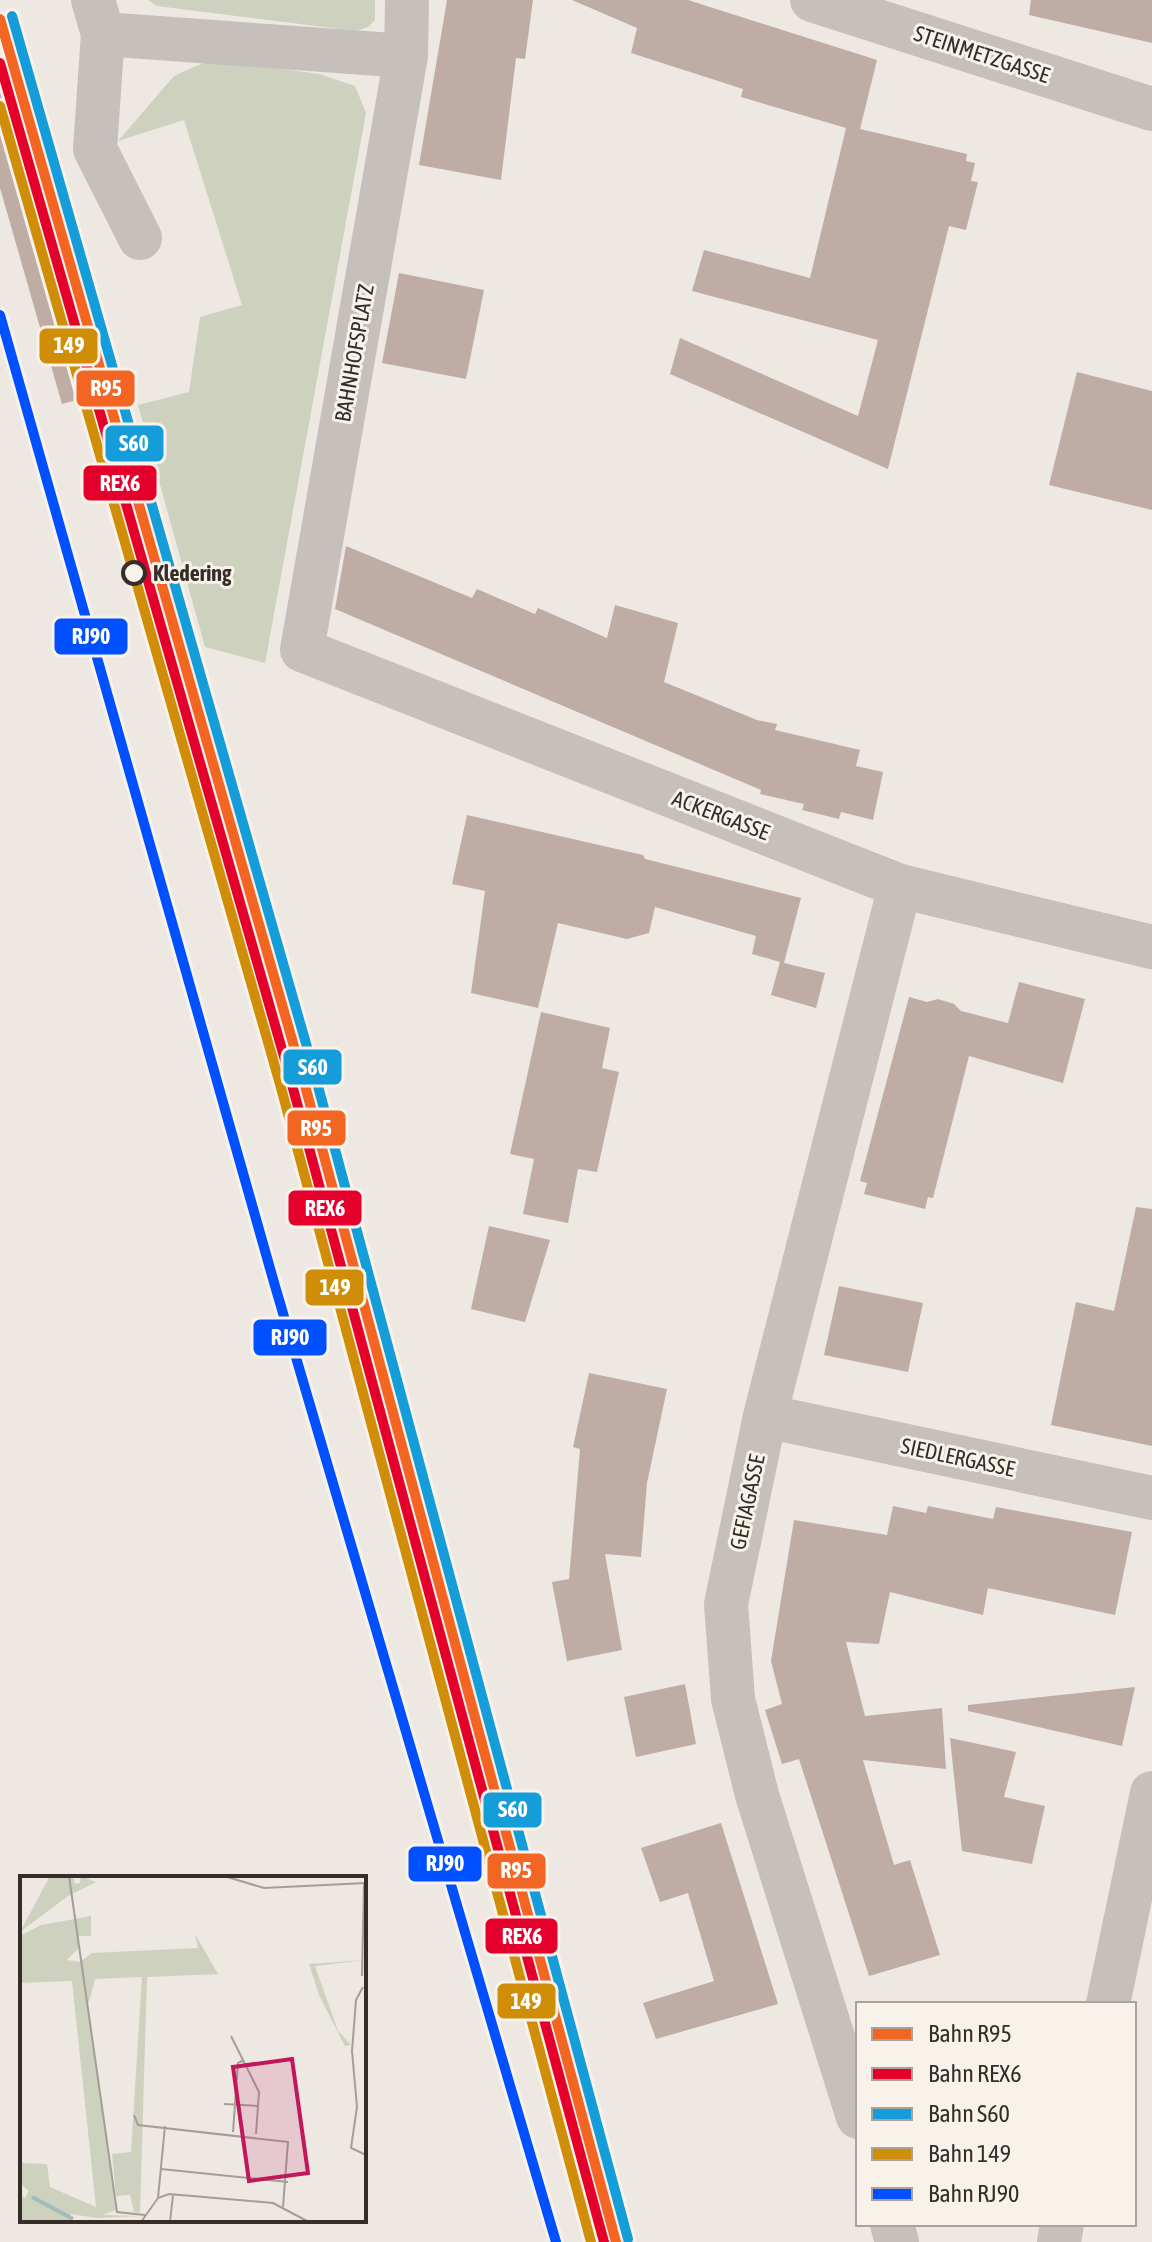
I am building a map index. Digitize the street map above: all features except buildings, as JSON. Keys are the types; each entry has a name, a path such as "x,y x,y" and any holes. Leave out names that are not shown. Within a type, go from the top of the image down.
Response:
{"street":[{"name":"BAHNHOFSPLATZ","path":"302,650 406,56 407,0"},
{"name":"STEINMETZGASSE","path":"812,0 1152,109"},
{"path":"140,238 95,149 98,17 406,56"},
{"name":"ACKERGASSE","path":"302,650 900,886 1152,947"},
{"name":"GEFIAGASSE","path":"856,2111 757,1795 733,1699 726,1604 765,1416 900,886"},
{"name":"SIEDLERGASSE","path":"765,1416 1152,1498"},
{"path":"1108,2002 1152,1793"}],"green space":[{"path":"148,0 375,0 375,20 368,27 356,31 157,6"},
{"path":"212,59 319,74 355,86 366,113 265,663 205,647 138,405 189,392 200,317 242,305 184,120 118,141 174,76"}],"rail line":[{"name":"S60","path":"12,16 315,1075 628,2239"},
{"name":"R95","path":"0,19 303,1078 616,2242"},
{"name":"REX6","path":"0,63 291,1081 604,2242"},
{"name":"149","path":"0,106 280,1084 591,2242"},
{"name":"RJ90","path":"0,315 275,1286 556,2242"}],"place":[{"name":"Kledering","path":"134,573"}]}
